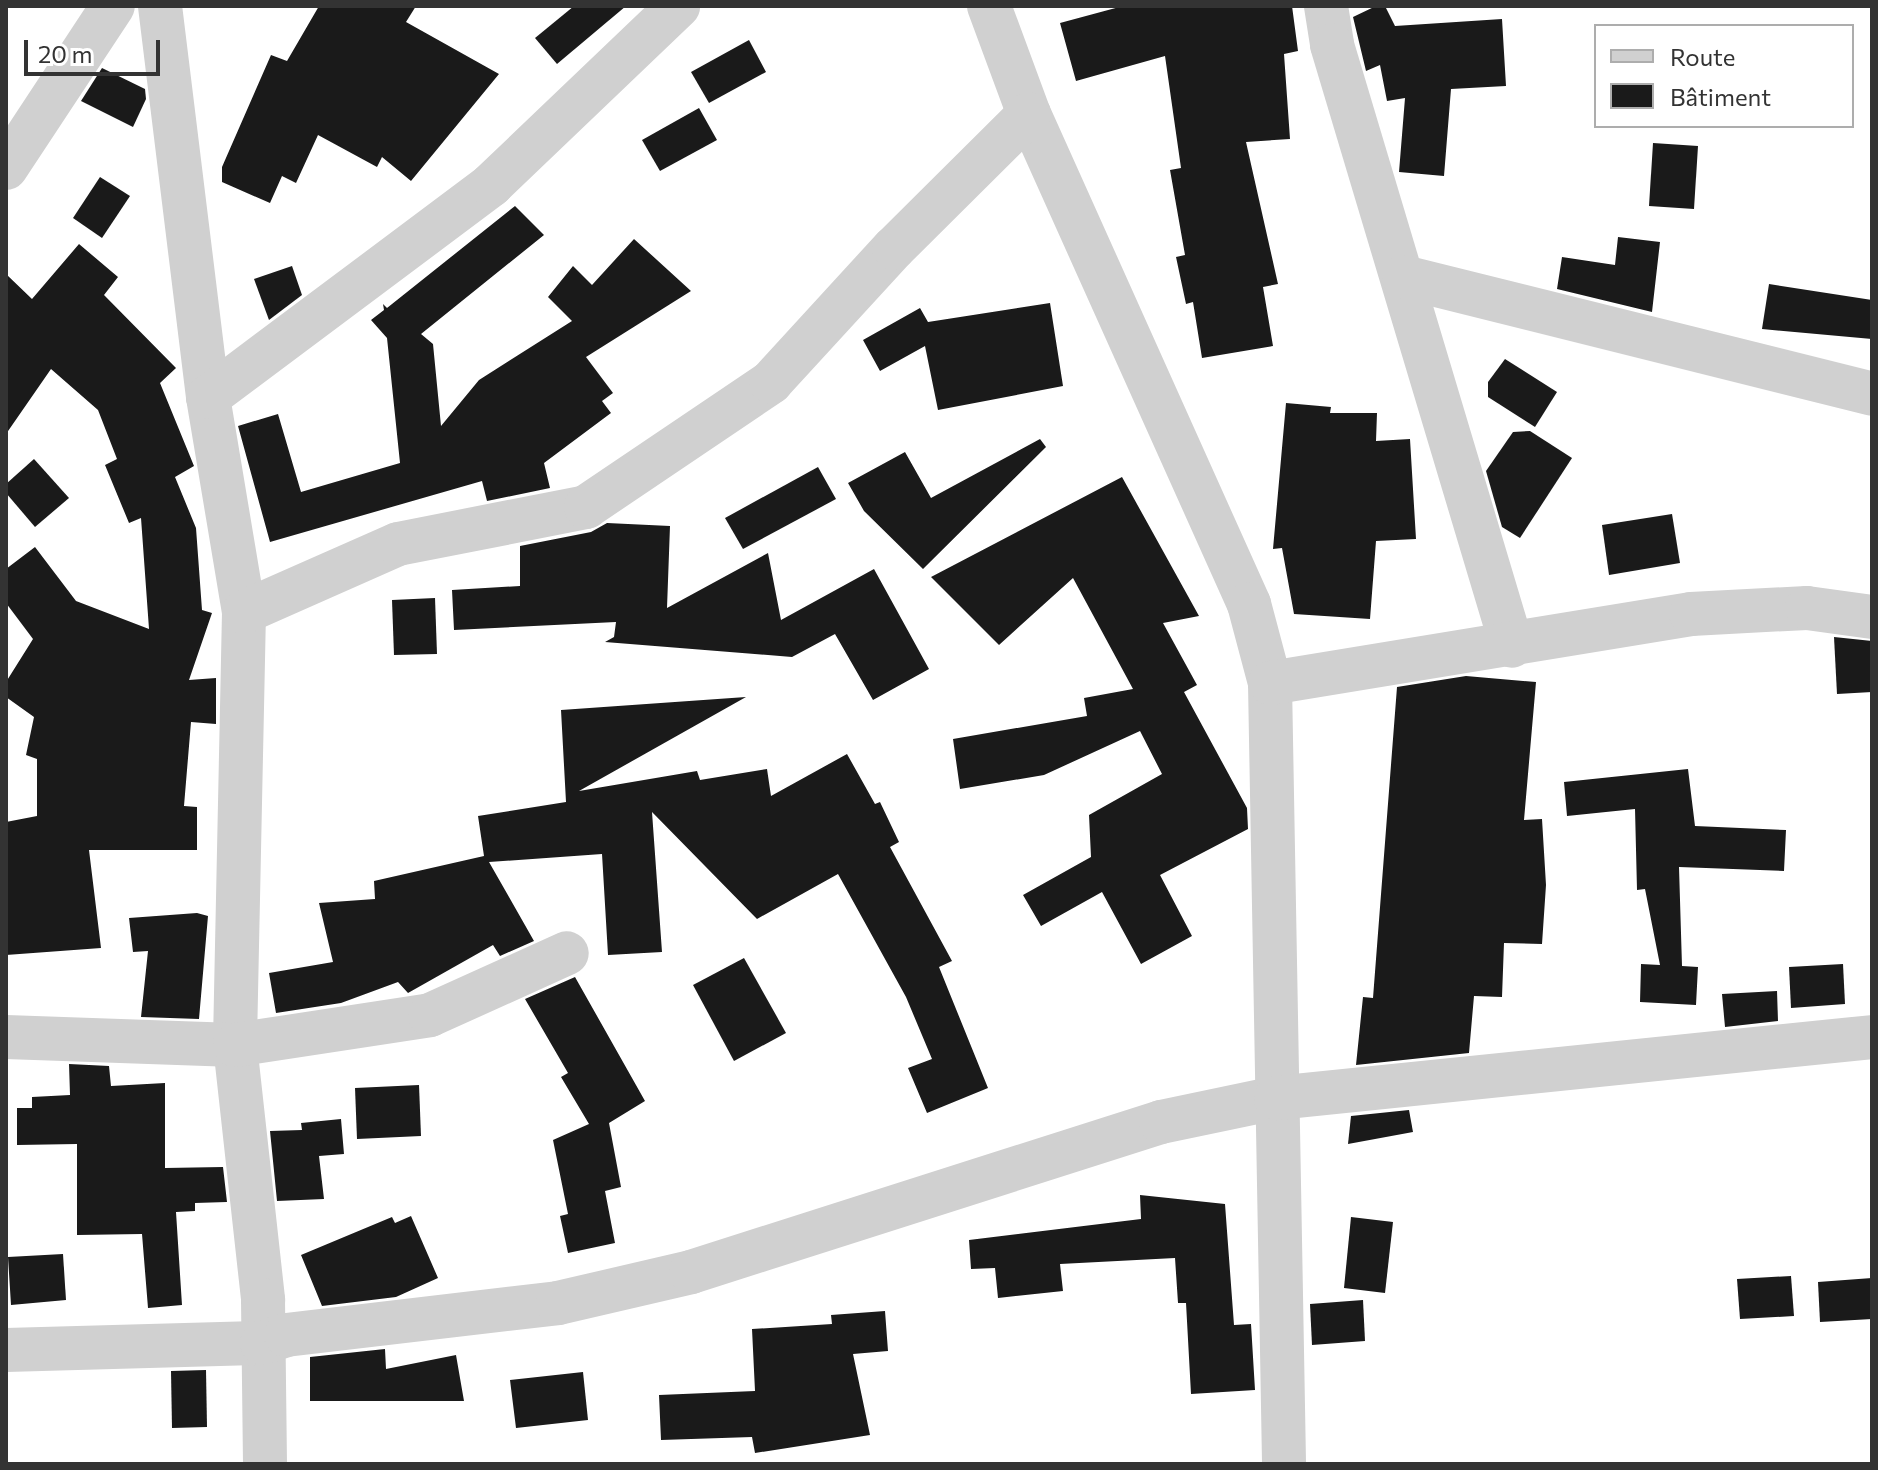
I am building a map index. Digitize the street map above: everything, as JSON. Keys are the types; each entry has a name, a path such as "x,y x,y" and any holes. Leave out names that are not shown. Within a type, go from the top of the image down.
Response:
{"street":[{"path":"6,168 113,6"},
{"path":"160,6 208,397 244,612 235,1045 263,1300 265,1464"},
{"path":"208,397 491,185 678,6"},
{"path":"989,6 1029,114 1249,604 1270,683 1284,1464"},
{"path":"1326,6 1332,45 1404,277 1512,646"},
{"path":"244,612 398,544 586,507 771,382 894,248 1029,114"},
{"path":"1404,277 1872,394"},
{"path":"1270,683 1512,646 1691,614 1807,608 1872,617"},
{"path":"6,1037 235,1045 430,1015 567,953"},
{"path":"6,1350 262,1343 286,1335 558,1303 691,1272 1036,1158 1161,1122 1276,1098 1872,1037"}],"building":[{"path":"319,6 416,6 406,22 499,74 411,181 382,157 377,167 318,135 296,183 282,176 270,203 222,182 222,167 271,55 287,61"},
{"path":"574,6 626,6 557,64 535,38"},
{"path":"1123,6 1292,6 1298,51 1284,54 1290,139 1246,142 1278,284 1263,287 1273,346 1202,358 1193,302 1186,304 1176,257 1185,255 1170,170 1181,168 1165,56 1076,81 1060,23"},
{"path":"1376,6 1385,6 1395,26 1502,19 1506,86 1451,89 1444,176 1399,172 1405,98 1387,101 1380,65 1366,71 1353,17"},
{"path":"749,40 766,72 709,103 691,72"},
{"path":"102,68 145,89 146,99 133,127 81,101"},
{"path":"699,108 717,140 660,171 642,140"},
{"path":"1653,143 1698,146 1694,209 1649,206"},
{"path":"100,177 130,196 102,238 73,218"},
{"path":"515,206 544,235 421,334 433,344 441,426 479,380 572,321 548,297 573,266 592,285 634,239 691,291 586,357 613,393 602,401 611,413 544,463 550,488 487,501 482,481 270,542 238,426 278,414 301,492 400,463 387,338 371,320 384,310 383,304 387,308"},
{"path":"1618,237 1660,242 1652,312 1557,289 1562,257 1615,265"},
{"path":"79,244 118,277 104,295 176,368 160,383 194,466 175,477 196,528 202,610 212,613 189,680 216,678 216,724 191,722 184,806 197,807 197,850 89,850 101,948 6,955 6,822 37,816 37,759 26,755 34,717 6,697 6,682 33,639 6,603 6,569 35,547 76,601 149,629 141,518 129,523 105,465 117,459 98,410 51,369 6,434 6,274 32,299"},
{"path":"292,266 302,295 269,320 254,279"},
{"path":"1769,284 1872,300 1872,339 1762,329"},
{"path":"1050,303 1063,386 938,410 925,346 880,371 863,340 920,308 928,322"},
{"path":"1505,359 1557,392 1535,427 1488,397 1488,382"},
{"path":"1286,403 1331,407 1330,413 1377,413 1376,441 1410,439 1416,539 1376,541 1370,619 1294,614 1282,548 1273,549"},
{"path":"1530,431 1572,458 1520,538 1502,527 1486,471 1513,432"},
{"path":"1040,439 1046,447 923,569 864,511 848,483 905,452 931,498"},
{"path":"34,459 69,498 35,527 6,493 6,484"},
{"path":"818,467 836,499 743,549 725,518"},
{"path":"1122,477 1199,616 1163,623 1197,685 1184,692 1247,808 1248,829 1160,875 1192,936 1141,964 1102,892 1041,926 1023,895 1091,857 1089,815 1162,774 1140,731 1044,775 960,789 953,739 1087,716 1084,698 1133,689 1073,578 999,645 931,577"},
{"path":"1672,514 1680,563 1609,575 1602,525"},
{"path":"607,523 670,526 667,608 768,553 781,620 874,569 929,669 873,700 835,634 792,657 605,642 614,637 616,622 454,630 452,590 520,586 520,546 591,532"},
{"path":"435,598 437,654 394,655 392,600"},
{"path":"1834,637 1872,641 1872,692 1837,694"},
{"path":"1466,676 1536,682 1524,820 1542,819 1546,885 1542,944 1504,943 1502,997 1474,996 1469,1053 1356,1065 1363,997 1373,998 1397,687"},
{"path":"746,697 579,791 697,771 700,780 767,769 771,796 847,754 875,804 880,802 899,842 890,847 952,961 939,967 988,1088 927,1113 908,1068 932,1059 906,997 838,874 757,919 652,812 662,952 608,955 602,854 489,862 534,941 500,956 493,945 408,993 398,982 341,1003 276,1013 269,973 333,962 319,903 375,899 374,881 484,856 478,816 566,802 561,710"},
{"path":"1688,769 1695,826 1786,830 1784,871 1679,867 1682,966 1698,967 1696,1005 1640,1002 1641,964 1660,965 1645,889 1637,890 1635,809 1567,816 1564,782"},
{"path":"197,913 208,916 199,1019 141,1017 148,951 133,952 129,918"},
{"path":"744,958 786,1033 734,1061 693,985"},
{"path":"1843,964 1845,1004 1791,1008 1789,967"},
{"path":"575,977 645,1101 609,1123 621,1187 605,1191 615,1243 568,1253 560,1216 568,1214 553,1140 589,1124 561,1077 568,1073 525,999"},
{"path":"1777,991 1778,1021 1725,1027 1722,994"},
{"path":"69,1064 109,1066 111,1086 165,1083 165,1168 223,1167 227,1202 195,1203 195,1211 176,1212 182,1305 148,1308 142,1234 77,1235 77,1144 17,1145 17,1108 32,1108 32,1097 70,1095"},
{"path":"419,1085 421,1136 357,1139 355,1088"},
{"path":"1409,1110 1413,1132 1348,1144 1351,1116"},
{"path":"341,1119 344,1154 319,1156 324,1199 277,1201 270,1131 302,1130 301,1123"},
{"path":"1140,1195 1225,1204 1234,1325 1251,1324 1255,1390 1191,1394 1186,1303 1178,1303 1175,1258 1060,1264 1063,1291 998,1298 995,1268 971,1269 969,1240 1141,1219"},
{"path":"411,1216 438,1278 396,1297 322,1306 301,1255 392,1217 395,1223"},
{"path":"1351,1217 1393,1222 1385,1293 1344,1288"},
{"path":"63,1254 66,1300 11,1305 8,1257"},
{"path":"1791,1276 1794,1316 1740,1319 1737,1279"},
{"path":"1872,1278 1872,1319 1820,1322 1818,1282"},
{"path":"1363,1300 1365,1341 1312,1345 1310,1304"},
{"path":"885,1311 888,1351 853,1354 870,1435 755,1453 752,1437 661,1440 659,1395 755,1391 752,1329 832,1324 831,1315"},
{"path":"385,1349 386,1369 456,1355 464,1401 310,1401 310,1357"},
{"path":"206,1370 207,1427 172,1428 171,1371"},
{"path":"583,1372 588,1420 516,1428 510,1380"}]}
